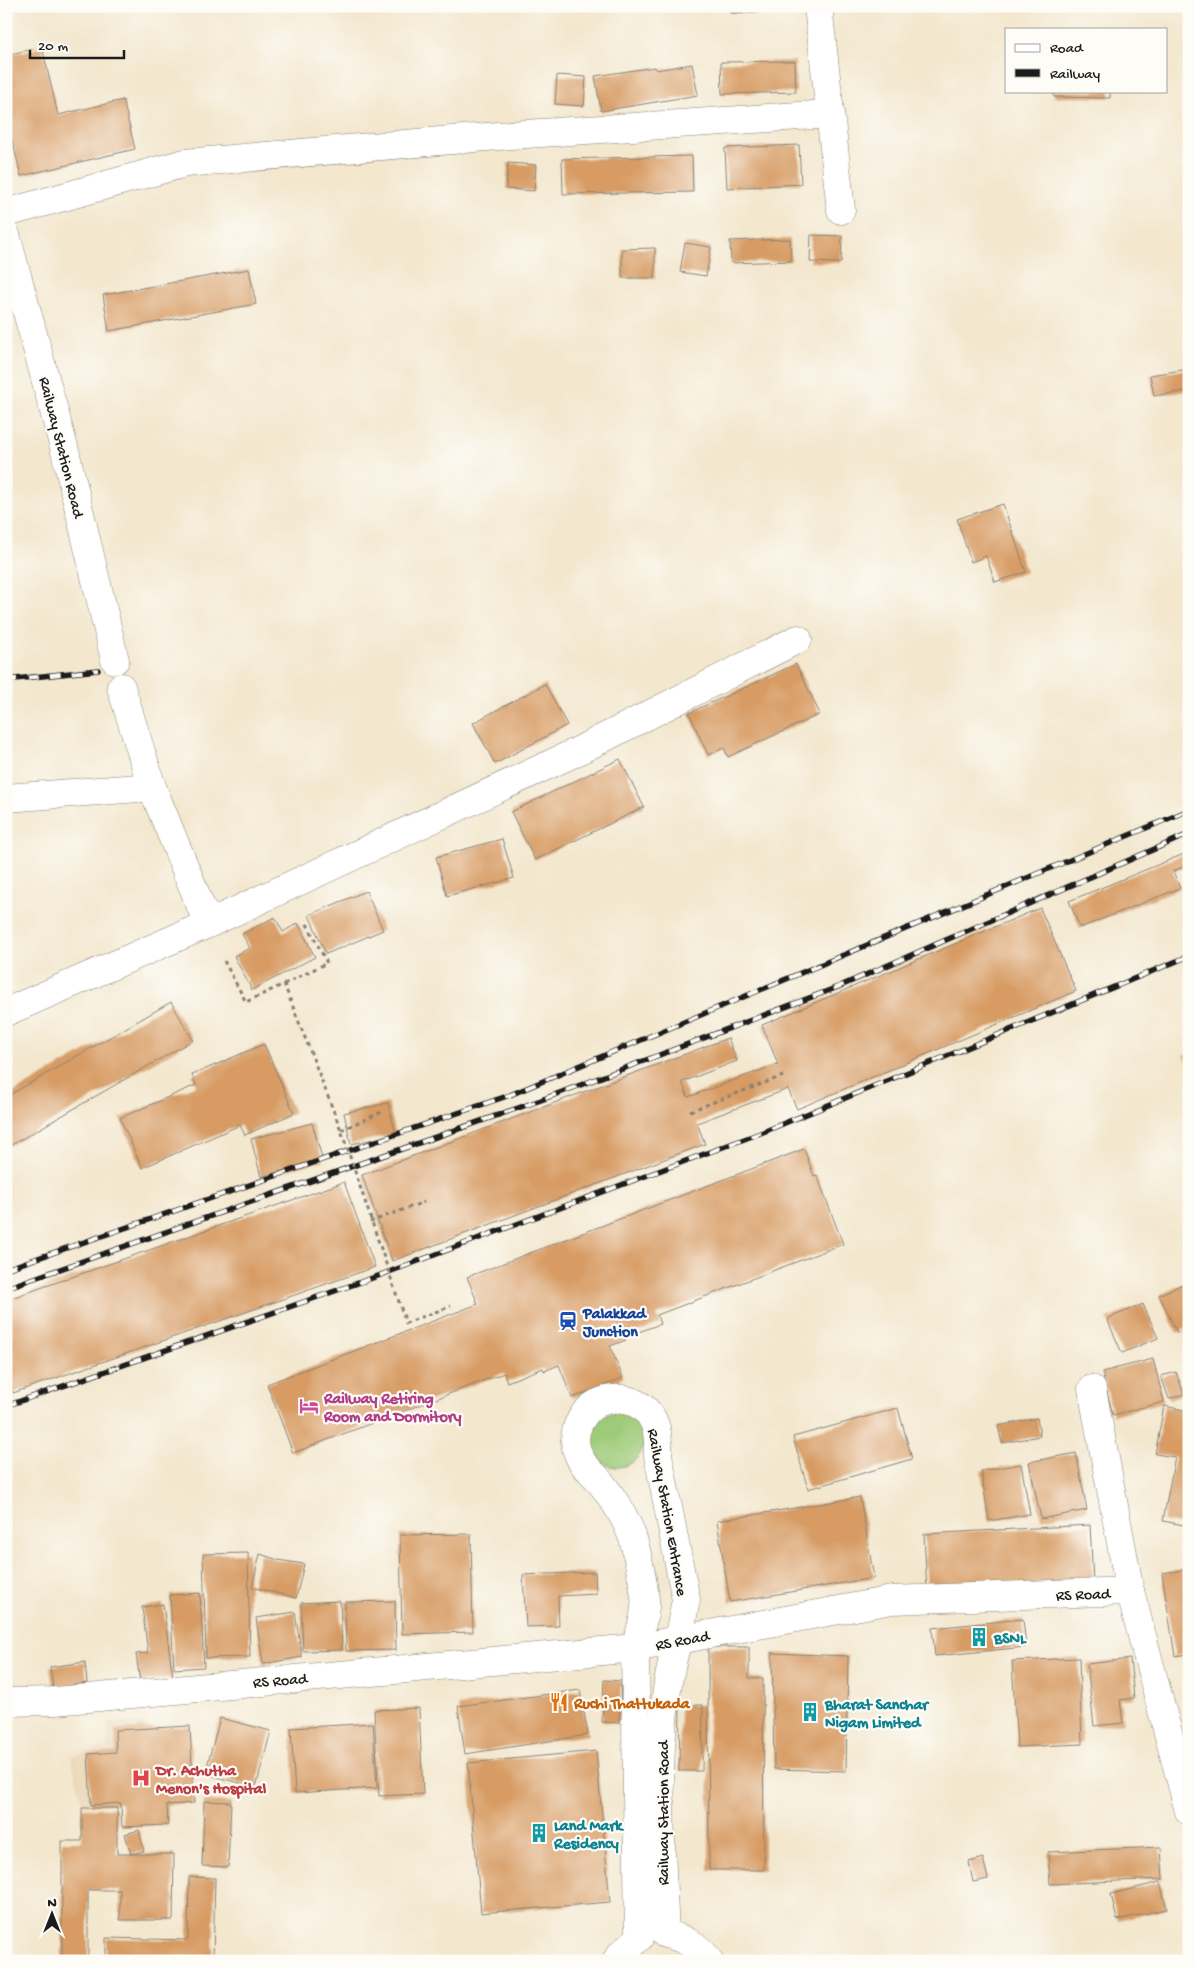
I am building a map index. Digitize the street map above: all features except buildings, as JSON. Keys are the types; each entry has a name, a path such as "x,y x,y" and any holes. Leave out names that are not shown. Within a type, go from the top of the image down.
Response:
{"street":[{"path":"818,6 841,210"},
{"path":"6,213 185,163 510,135 830,114"},
{"name":"Railway Station Road","path":"6,235 66,455 115,660"},
{"path":"6,1012 208,924 574,753 798,639"},
{"path":"121,687 152,787 208,924"},
{"path":"6,798 152,787"},
{"path":"1092,1389 1130,1591"},
{"name":"Railway Station Entrance","path":"636,1648 646,1606 633,1537 620,1510 596,1477 582,1463 575,1445 577,1427 587,1411 602,1401 613,1399 629,1401 643,1408 656,1425 658,1455 686,1600 678,1640"},
{"name":"RS Road","path":"6,1702 55,1700 636,1648 892,1600 1130,1591 1189,1811"},
{"name":"Railway Station Road","path":"678,1640 668,1671 662,1726 661,1841 665,1934 678,1936 690,1943 709,1961"},
{"name":"Railway Station Road","path":"616,1961 638,1938 636,1648"}],"path":[{"path":"224,961 246,1002 327,963 305,920"},
{"path":"284,984 341,1130 370,1222 406,1323 451,1306"},
{"path":"690,1111 783,1076"},
{"path":"341,1130 384,1111"},
{"path":"370,1222 424,1202"}],"shaded area":[{"name":"Dr. Achutha Menon's Hospital","path":"108,1722 145,1724 182,1797 83,1807 71,1757 107,1746"}],"green space":[{"path":"612,1413 622,1413 636,1421 642,1430 644,1440 642,1450 636,1459 622,1467 612,1467 602,1462 595,1455 590,1445 590,1435 595,1425 602,1418"}],"railway":[{"path":"6,680 98,670"},
{"path":"6,1269 510,1095 1189,810"},
{"path":"6,1288 541,1100 838,987 1189,834"},
{"path":"6,1406 378,1276 763,1132 1189,956"}],"place":[{"name":"Palakkad Junction","path":"568,1321"},
{"name":"Railway Retiring Room and Dormitory","path":"309,1406"},
{"name":"BSNL","path":"979,1637"},
{"name":"Ruchi Thattukada","path":"559,1702"},
{"name":"Bharat Sanchar Nigam Limited","path":"810,1712"},
{"name":"Dr. Achutha Menon's Hospital","path":"141,1778"},
{"name":"Land Mark Residency","path":"539,1833"}]}
